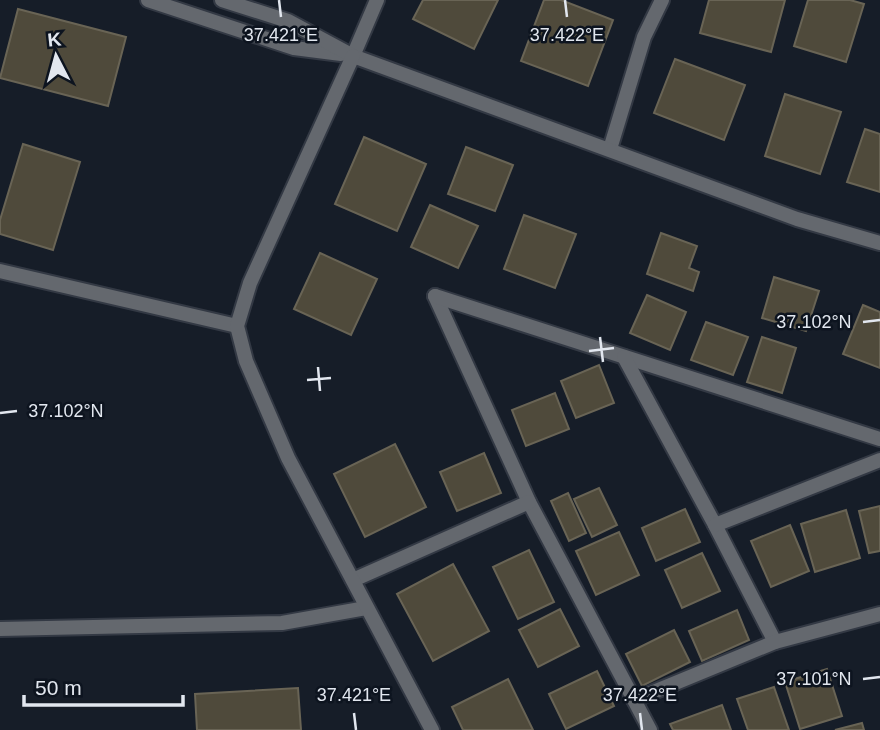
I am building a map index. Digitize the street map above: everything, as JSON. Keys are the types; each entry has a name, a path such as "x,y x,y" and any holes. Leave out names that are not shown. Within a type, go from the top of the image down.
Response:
{"street":[{"path":"148,0 294,48 353,56"},
{"path":"222,0 288,21 353,56 797,219 880,243"},
{"path":"377,0 250,282 237,326 246,361 288,458 432,730"},
{"path":"610,149 644,37 662,0"},
{"path":"0,271 237,326"},
{"path":"650,730 529,502 435,296 880,439"},
{"path":"624,357 775,642"},
{"path":"715,525 880,460"},
{"path":"353,580 529,502"},
{"path":"0,629 282,623 366,608"},
{"path":"634,700 775,642 880,614"}],"building":[{"path":"423,0 498,0 474,49 413,19"},
{"path":"544,0 561,0 613,20 588,86 521,61"},
{"path":"709,0 785,0 771,52 700,33"},
{"path":"808,0 850,0 864,4 846,62 794,46"},
{"path":"18,9 126,37 108,106 0,78"},
{"path":"675,59 745,85 724,140 654,113"},
{"path":"785,94 841,112 820,174 765,156"},
{"path":"865,129 880,134 880,192 847,182"},
{"path":"364,137 426,164 397,231 335,204"},
{"path":"23,144 80,162 53,250 0,234 0,220"},
{"path":"466,147 513,165 495,211 448,194"},
{"path":"430,205 478,226 458,268 411,247"},
{"path":"524,215 576,234 555,288 504,269"},
{"path":"661,233 697,246 689,268 699,272 693,291 647,274"},
{"path":"320,253 377,279 351,335 294,309"},
{"path":"774,277 819,291 806,331 762,318"},
{"path":"647,295 686,312 670,350 630,333"},
{"path":"863,305 880,312 880,368 843,354"},
{"path":"706,322 748,337 733,375 691,360"},
{"path":"762,337 796,348 782,393 747,382"},
{"path":"599,365 614,403 576,418 561,381"},
{"path":"555,393 569,429 526,446 512,410"},
{"path":"395,444 426,507 365,537 334,474"},
{"path":"484,453 501,493 457,511 440,472"},
{"path":"599,488 617,525 592,537 574,499"},
{"path":"568,493 586,533 569,541 551,501"},
{"path":"880,506 880,551 869,553 859,511"},
{"path":"685,509 700,542 656,561 642,528"},
{"path":"846,510 860,558 815,572 801,524"},
{"path":"790,525 809,571 771,587 751,541"},
{"path":"619,532 639,575 596,595 576,551"},
{"path":"529,550 554,602 518,619 493,567"},
{"path":"702,553 720,591 682,608 665,570"},
{"path":"453,564 489,631 433,661 397,594"},
{"path":"560,609 579,646 538,667 519,630"},
{"path":"737,610 749,640 702,661 689,631"},
{"path":"674,630 690,662 642,686 626,654"},
{"path":"827,669 842,716 800,729 785,682"},
{"path":"597,671 614,706 566,729 549,694"},
{"path":"508,679 533,730 463,730 452,707"},
{"path":"774,687 789,730 748,730 737,699"},
{"path":"298,688 301,730 197,730 195,694"},
{"path":"722,705 731,730 673,730 670,724"},
{"path":"862,723 864,730 835,730"}]}
